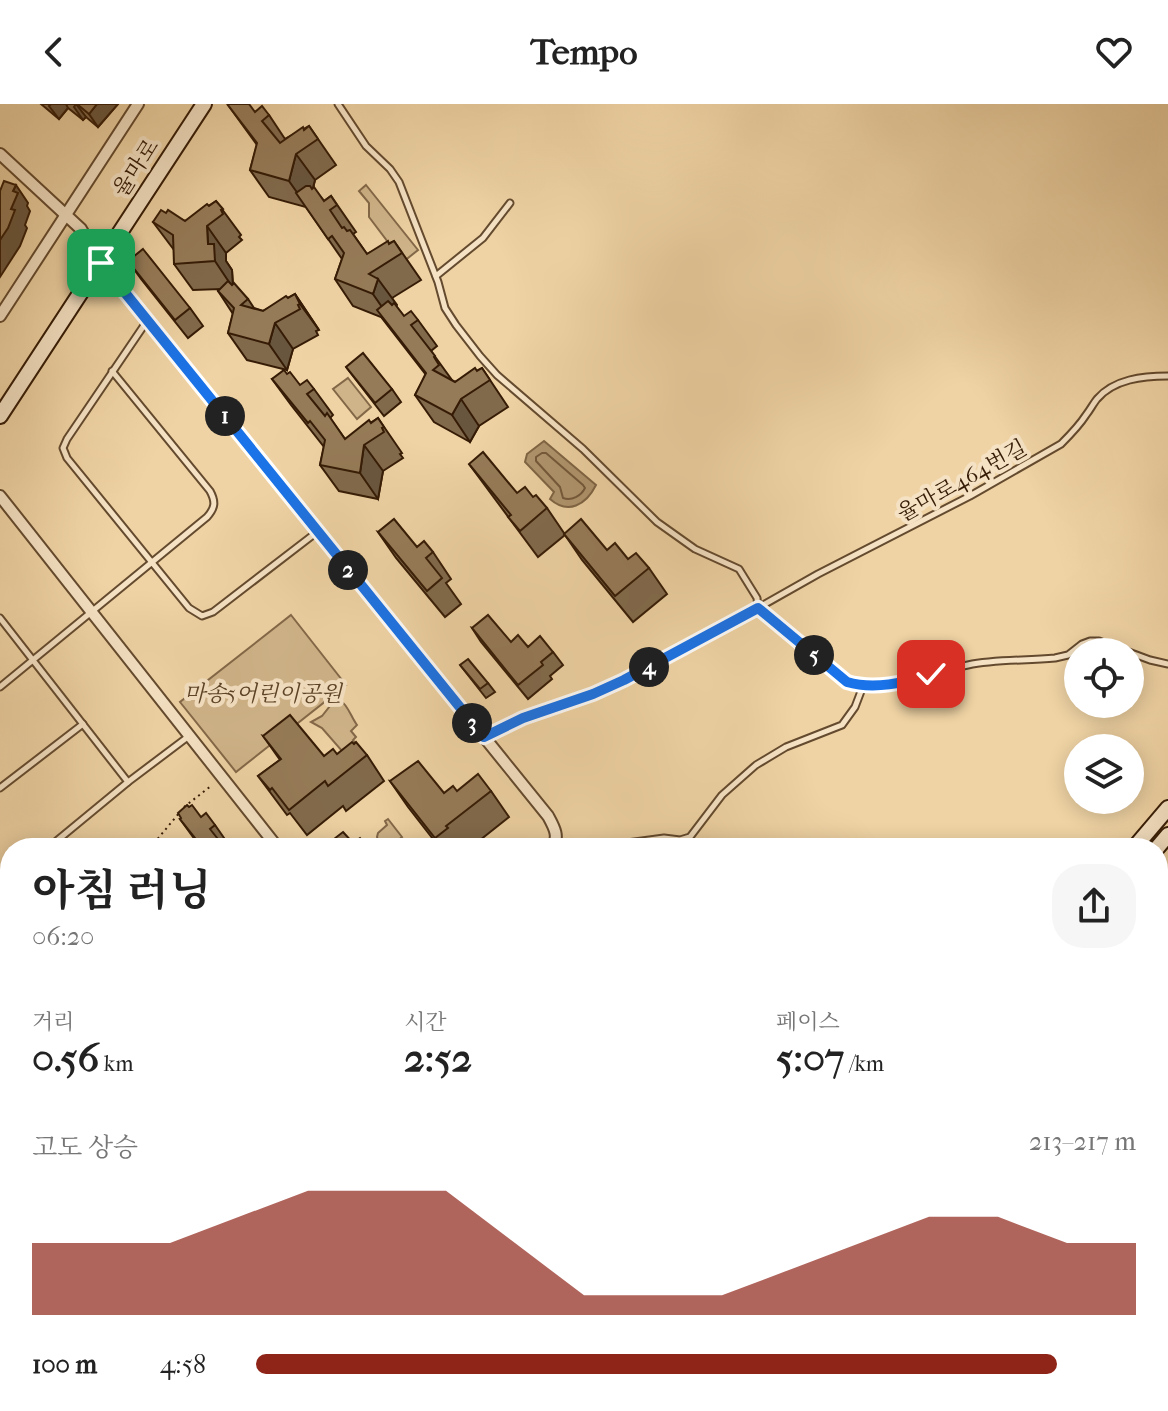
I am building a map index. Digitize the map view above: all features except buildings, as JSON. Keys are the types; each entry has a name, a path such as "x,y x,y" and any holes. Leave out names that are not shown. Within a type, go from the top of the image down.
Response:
{"street":[{"path":"1,312 138,104"},
{"name":"율마로","path":"0,416 204,104"},
{"path":"0,154 81,229 101,263 548,816 556,838"},
{"path":"0,496 270,838"},
{"path":"1142,838 1168,808"}],"lane":[{"path":"338,104 366,146 399,182 436,276 445,308 480,356 497,375 583,449 657,522 695,549 739,569 757,598 758,608 847,682 863,686 913,680 971,664 1055,658 1068,655 1090,641 1111,644 1168,664"},
{"path":"436,276 483,238 510,203"},
{"path":"148,320 67,439 63,448 67,458 189,608 202,616 213,612 317,532"},
{"path":"0,687 213,510 215,500 210,491 112,371"},
{"name":"율마로464번길","path":"484,737 523,718 624,680 818,574 970,496 1061,444 1096,399 1117,384 1150,376 1168,376"},
{"path":"0,618 128,782"},
{"path":"687,838 722,795 756,765 786,747 842,725 855,707 863,686"},
{"path":"0,788 83,724"},
{"path":"60,838 190,735"}],"path":[{"path":"158,838 180,811 211,786"}],"green space":[{"path":"366,185 418,250 403,262 369,217 369,203 359,191"},
{"path":"348,378 371,407 357,419 333,389"},
{"name":"마송5어린이공원","path":"291,615 346,685 236,772 180,702"},
{"path":"340,700 357,725 351,731 359,748 342,751 322,728 311,722 322,716 334,701"},
{"path":"388,819 402,837 377,838 378,833 387,825 385,821"}],"water":[{"path":"544,441 596,485 587,498 576,506 563,506 550,499 554,492 525,462 527,454"}],"route":[{"path":"101,263 484,737 523,718 624,680 758,608 847,682 863,686 913,680 931,674"}]}
